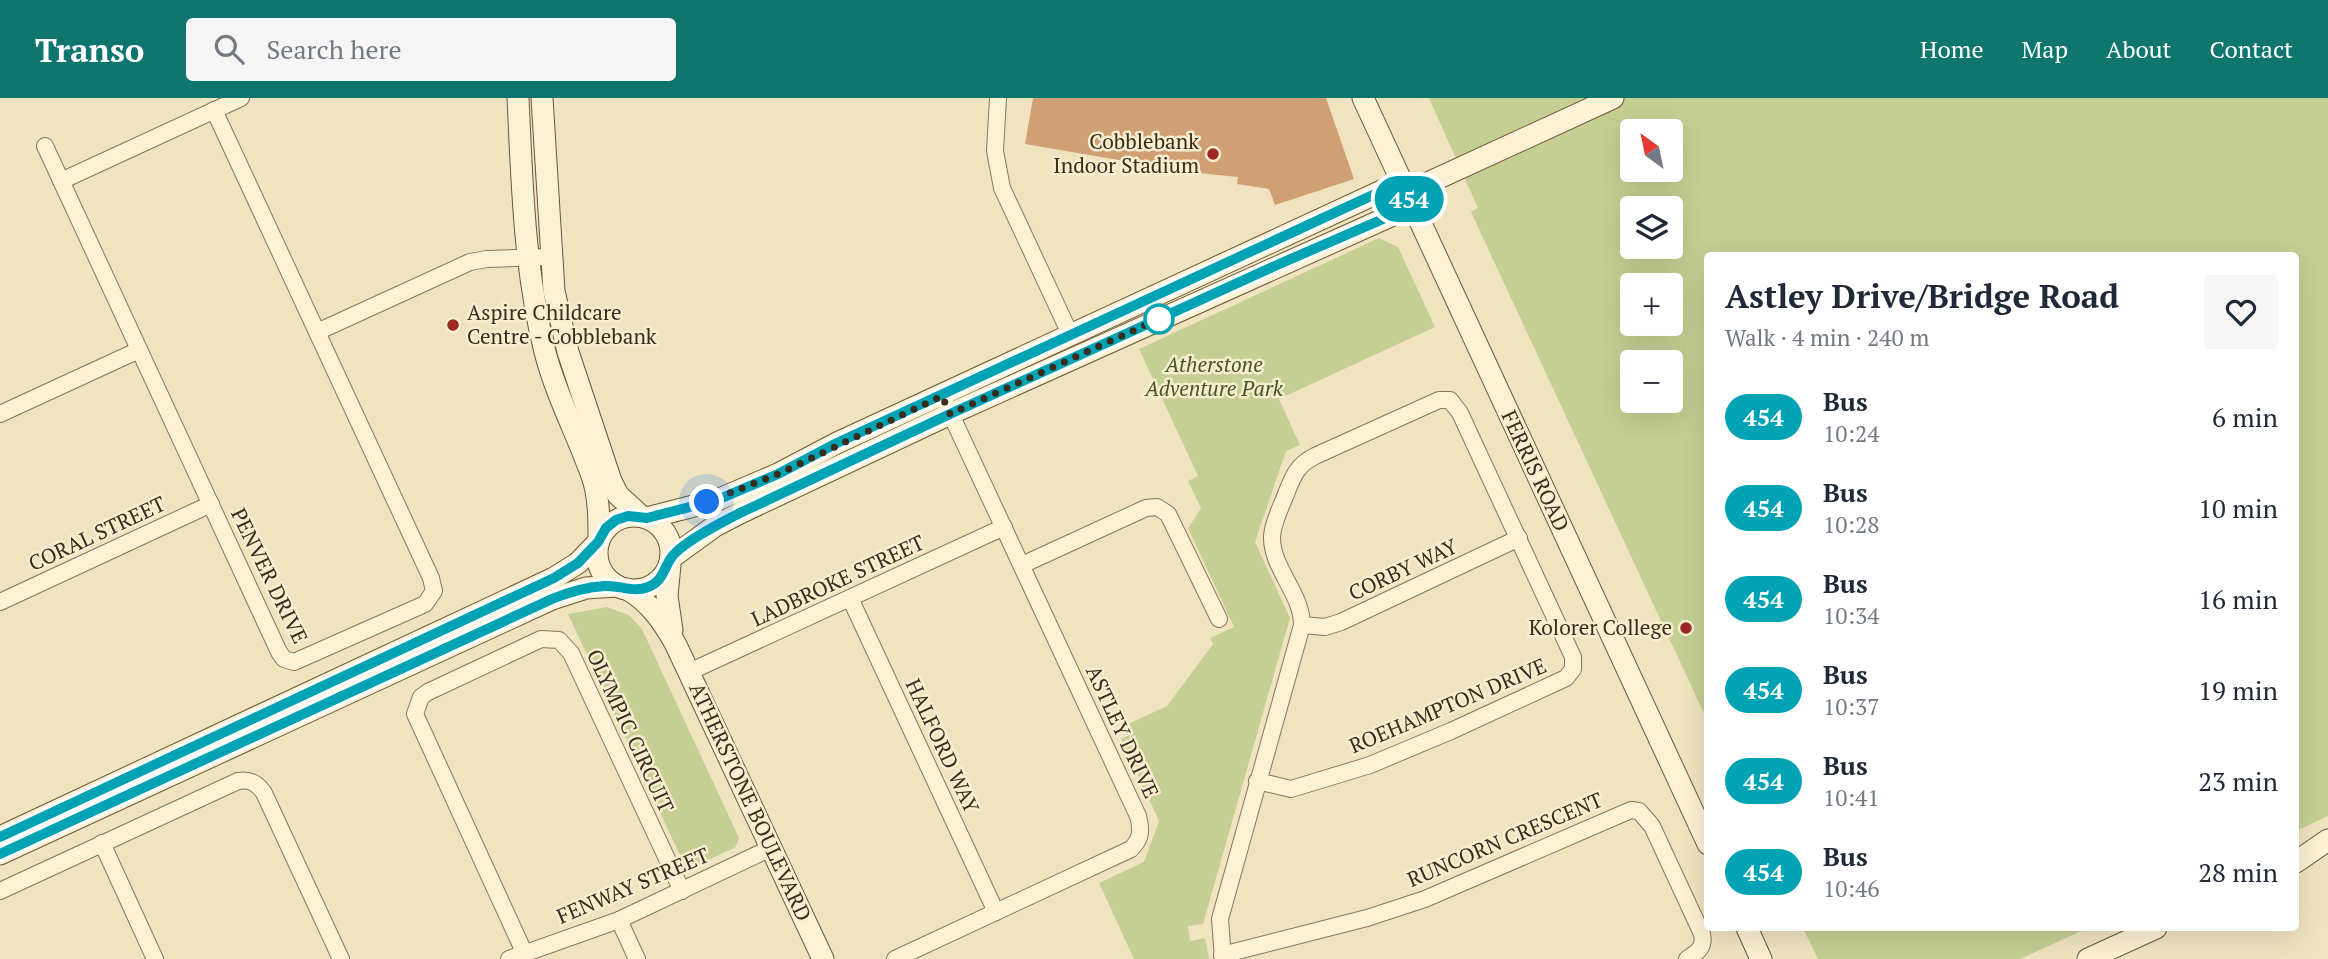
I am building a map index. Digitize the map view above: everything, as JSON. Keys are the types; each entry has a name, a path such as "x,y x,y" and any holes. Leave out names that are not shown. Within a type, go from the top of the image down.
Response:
{"street":[{"path":"61,181 241,98"},
{"path":"519,98 527,258 535,307 554,383 592,477 597,501 598,562 602,572 622,588"},
{"path":"542,98 554,291 568,352 606,470 618,495 663,530 668,538 670,560"},
{"path":"998,98 995,151 1002,188 1071,336"},
{"name":"FERRIS ROAD","path":"1363,98 1704,835"},
{"path":"0,854 552,599 586,588 638,590 658,581 670,560 715,526 1071,336 1407,194 1612,98"},
{"name":"PENVER DRIVE","path":"44,146 279,652 289,662 301,661 425,604 433,596 431,578 214,110"},
{"path":"0,837 554,578 578,563 599,541 606,528 616,520 628,516 644,517 717,500 1277,265 1407,194"},
{"path":"317,332 470,262 551,257"},
{"path":"0,414 139,350"},
{"name":"ROEHAMPTON DRIVE","path":"1257,781 1291,789 1370,765 1451,731 1570,674 1573,657 1460,413 1450,400 1439,400 1315,456 1304,462 1293,475 1272,536 1276,556 1300,606 1302,625"},
{"name":"ASTLEY DRIVE","path":"895,959 1131,849 1137,843 1141,828 1138,816 946,405"},
{"name":"CORAL STREET","path":"0,602 211,504"},
{"path":"1022,565 1146,508 1157,507 1168,514 1219,619"},
{"name":"LADBROKE STREET","path":"689,673 1004,527"},
{"name":"CORBY WAY","path":"1302,625 1325,627 1341,622 1519,538"},
{"name":"ATHERSTONE BOULEVARD","path":"670,560 667,596 676,645"},
{"name":"ATHERSTONE BOULEVARD","path":"622,588 645,601 676,645 823,959"},
{"name":"HALFORD WAY","path":"850,598 996,912"},
{"path":"1222,957 1220,919 1302,625"},
{"name":"OLYMPIC CIRCUIT","path":"524,952 415,714 421,698 428,692 541,639 559,640 571,653 682,891"},
{"path":"0,891 238,781 253,782 264,793 341,959"},
{"name":"RUNCORN CRESCENT","path":"1222,957 1367,918 1425,899 1631,810 1639,811 1652,826 1702,933 1704,942 1701,948 1687,959"},
{"path":"2299,860 2328,840"},
{"path":"102,843 155,959"},
{"name":"FENWAY STREET","path":"509,959 619,920 771,848"},
{"path":"2299,862 2328,858"},
{"path":"619,920 637,959"},
{"path":"1748,931 1761,959"},
{"path":"2088,959 2149,931"}],"green space":[{"path":"1429,98 2328,98 2328,816 2299,830 2299,252 1704,252 1704,713 1471,212 1478,208"},
{"name":"Atherstone Adventure Park","path":"1379,238 1398,247 1435,327 1279,399 1300,445 1286,451 1255,542 1290,618 1203,924 1188,926 1190,941 1205,938 1209,959 1134,959 1099,883 1144,862 1159,821 1121,739 1131,734 1126,725 1167,706 1213,644 1210,638 1234,627 1188,528 1201,508 1188,481 1198,476 1139,349"},
{"path":"607,607 629,615 642,629 739,838 736,847 693,867 684,864 568,614"},
{"path":"1804,931 2081,931 2020,959 1818,959"}],"building":[{"name":"Cobblebank Indoor Stadium","path":"1033,98 1326,98 1354,179 1275,205 1269,189 1237,184 1238,177 1189,172 1025,144"}],"bus line":[{"name":"454","path":"0,837 554,578 578,563 598,542 606,528 616,520 628,516 647,518 717,500 778,474 837,443 1401,182 1413,206 950,414 740,513 715,526 671,558 666,573 649,587 638,590 604,586 568,592 0,854"}],"place":[{"name":"Cobblebank Indoor Stadium","path":"1213,154"},
{"name":"Aspire Childcare Centre - Cobblebank","path":"453,325"},
{"name":"Kolorer College","path":"1686,628"}],"route":[{"path":"707,502 778,474 837,443 942,396 950,414 1161,318 1159,319"}]}
